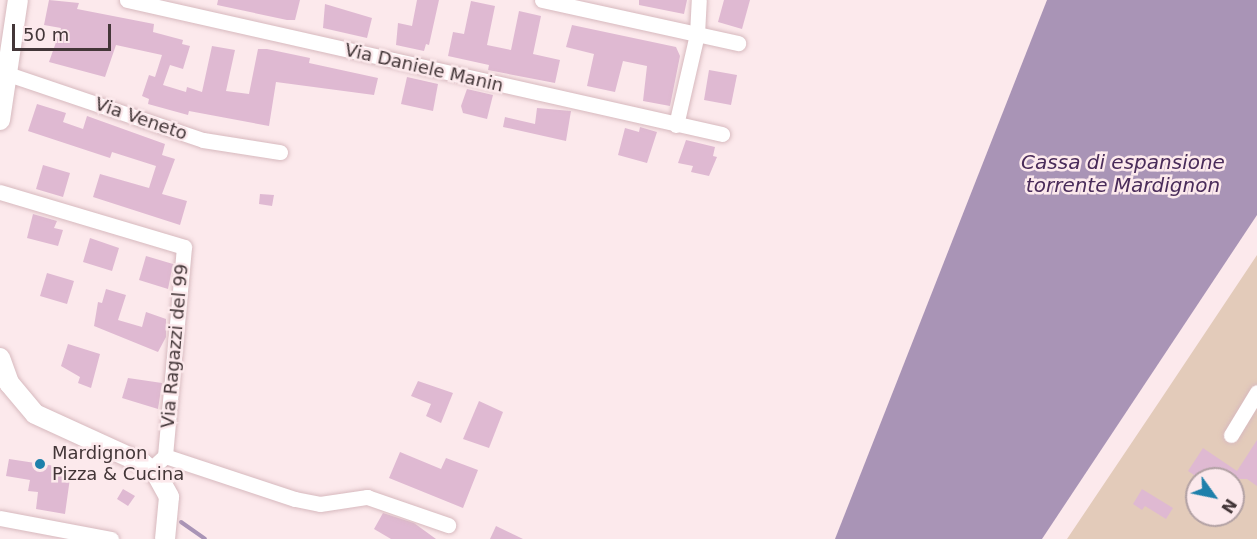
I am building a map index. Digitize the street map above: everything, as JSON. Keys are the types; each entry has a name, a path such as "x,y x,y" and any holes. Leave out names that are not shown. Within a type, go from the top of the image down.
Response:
{"street":[{"path":"0,120 5,73 18,0"},
{"name":"Via Daniele Manin","path":"127,0 722,134"},
{"path":"542,0 738,43"},
{"path":"676,125 697,34 699,0"},
{"name":"Via Veneto","path":"5,73 203,140 280,152"},
{"name":"Via Ragazzi del 99","path":"0,192 184,247 158,462"},
{"path":"0,358 4,386 35,414 158,462 320,504 367,497 448,525"},
{"path":"1231,435 1257,392"},
{"path":"158,462 169,497 165,539"},
{"path":"0,518 111,539"}],"shaded area":[{"path":"1257,255 1257,539 1067,539"}],"water":[{"name":"Cassa di espansione torrente Mardignon","path":"1047,0 1257,0 1257,215 1042,539 835,539"}],"building":[{"path":"49,0 79,3 77,9 154,24 153,32 183,40 182,44 190,46 183,69 170,65 163,85 186,92 187,87 202,92 212,46 235,50 226,91 249,94 258,49 267,49 310,58 309,63 378,78 374,95 276,82 269,126 189,111 188,115 148,104 149,99 142,96 149,75 155,77 162,55 116,45 105,77 49,62 61,28 44,25"},
{"path":"218,0 300,0 295,20 287,20 217,5"},
{"path":"417,0 439,0 429,45 426,44 424,51 396,45 398,23 412,26"},
{"path":"639,0 687,0 684,14 639,5"},
{"path":"724,0 750,0 742,29 718,22"},
{"path":"471,1 495,6 487,45 511,50 519,11 541,16 533,54 560,60 555,83 488,70 489,65 448,56 453,32 464,34"},
{"path":"325,4 372,18 367,38 323,28"},
{"path":"572,25 676,47 680,56 670,106 643,101 647,66 623,61 615,92 587,86 594,54 566,47"},
{"path":"709,70 737,75 731,105 704,100"},
{"path":"407,77 438,84 433,111 401,104"},
{"path":"467,89 493,95 487,119 463,113 461,106"},
{"path":"37,104 66,113 63,122 83,129 87,116 165,144 162,155 175,159 162,194 187,201 180,225 93,197 100,174 149,188 156,166 112,152 110,158 28,131"},
{"path":"537,108 571,111 566,141 503,127 505,117 535,124"},
{"path":"640,127 657,132 647,163 618,155 625,128 639,132"},
{"path":"686,140 715,147 713,156 717,157 709,176 691,172 693,166 678,163"},
{"path":"43,165 70,173 63,197 36,189"},
{"path":"260,194 274,195 272,206 259,204"},
{"path":"33,214 57,221 54,228 63,230 58,246 27,238"},
{"path":"90,238 119,248 112,271 83,262"},
{"path":"146,256 173,264 168,289 139,280"},
{"path":"47,273 74,281 67,304 40,296"},
{"path":"106,289 126,295 118,320 142,327 146,312 166,319 166,337 158,352 94,326 98,302 102,303"},
{"path":"68,344 100,354 91,388 78,383 80,377 61,366"},
{"path":"128,378 162,383 158,409 122,398"},
{"path":"418,381 453,393 441,423 426,416 431,404 411,396"},
{"path":"479,401 503,412 489,448 463,439"},
{"path":"1257,440 1257,486 1245,479 1245,467 1240,467"},
{"path":"1203,448 1231,467 1191,467"},
{"path":"400,452 441,469 446,458 478,470 463,508 389,478"},
{"path":"9,459 55,466 54,475 70,478 65,514 36,509 38,492 28,491 30,480 6,476"},
{"path":"123,489 135,496 128,506 117,499"},
{"path":"1142,489 1173,508 1166,519 1145,506 1142,510 1133,504"},
{"path":"383,513 414,523 436,539 391,539 374,529"},
{"path":"496,526 523,539 490,539"}],"waterway":[{"path":"181,522 205,539"}],"place":[{"name":"Mardignon Pizza & Cucina","path":"40,464"}]}
